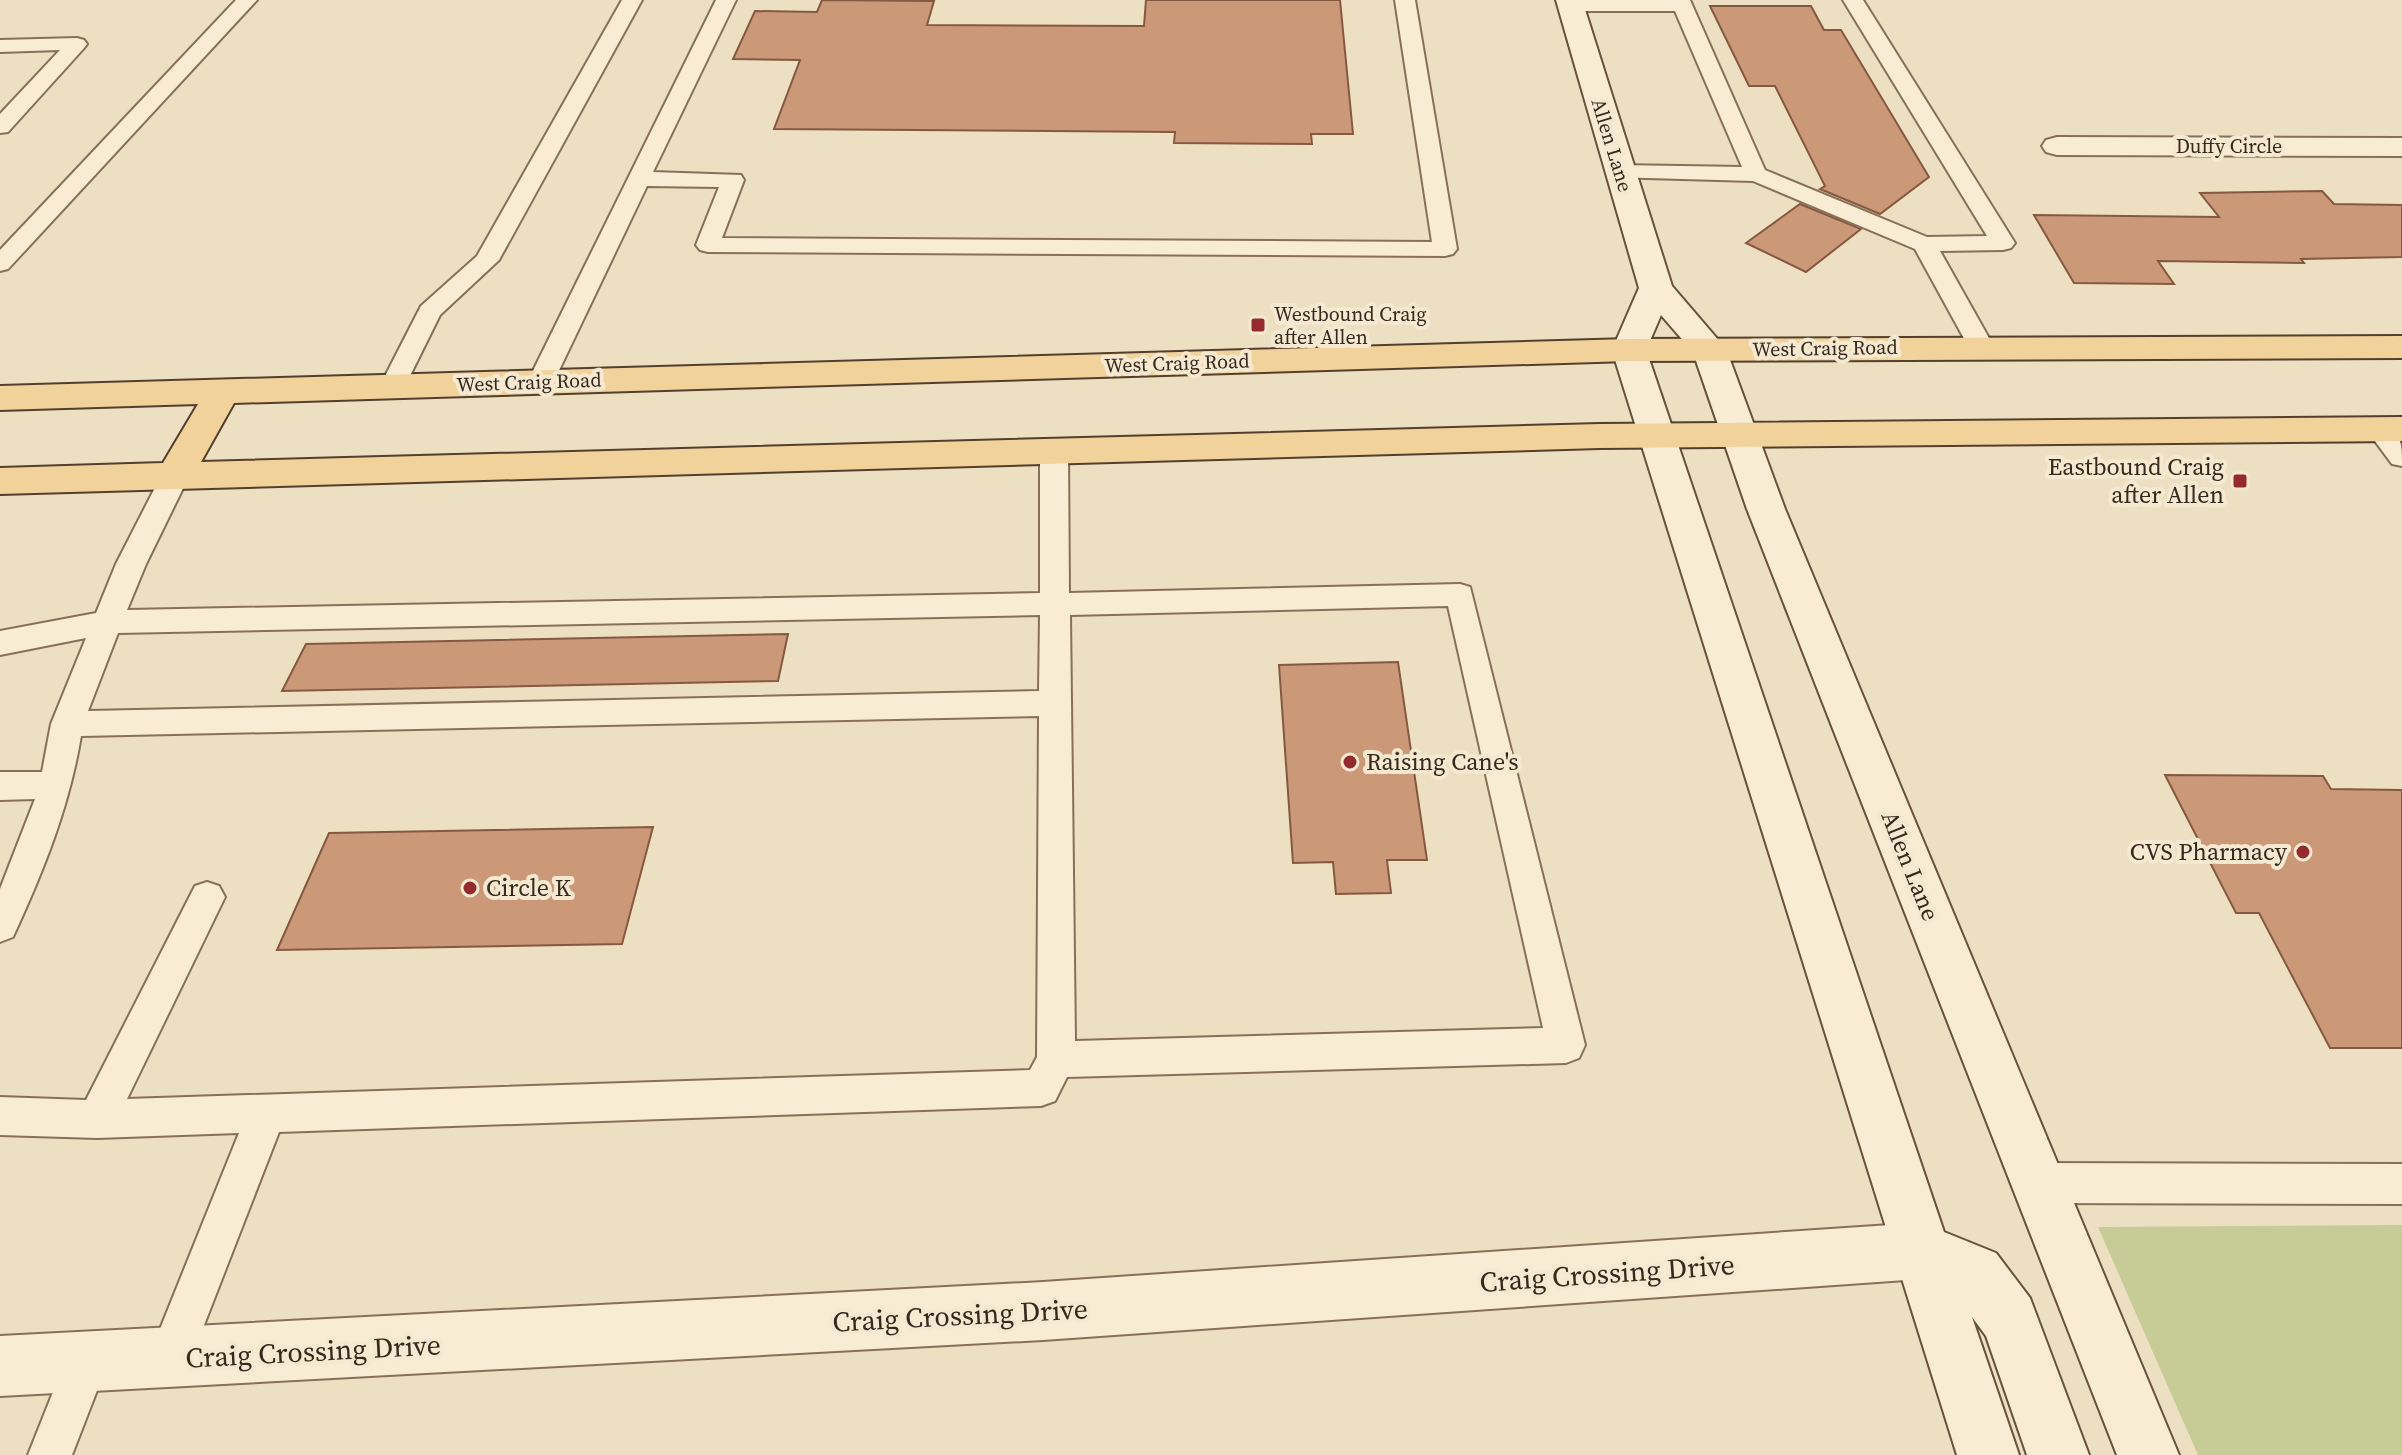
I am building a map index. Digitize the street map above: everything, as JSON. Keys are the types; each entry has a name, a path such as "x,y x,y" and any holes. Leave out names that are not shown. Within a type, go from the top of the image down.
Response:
{"main road":[{"name":"Allen Lane","path":"1570,3 1656,288 1709,349 1738,433 2148,1455"},
{"name":"Duffy Circle","path":"2057,146 2402,147"},
{"path":"1656,288 1629,350 1988,1455"},
{"name":"West Craig Road","path":"0,398 1629,350 2402,347"},
{"path":"175,476 223,391"},
{"path":"0,481 1054,449 1738,433 2390,429"},
{"path":"1920,1251 1976,1273 2009,1319 2058,1455"},
{"name":"Craig Crossing Drive","path":"0,1366 1043,1311 1920,1251"}],"lane":[{"path":"0,264 247,0"},
{"path":"393,386 430,311 487,260 632,0"},
{"path":"541,381 726,0"},
{"path":"640,179 733,180 708,245 1445,249 1405,0"},
{"path":"1619,172 1756,174 1924,244 2003,243 1853,0"},
{"path":"1570,3 1681,3 1756,174"},
{"path":"0,46 77,44 0,127"},
{"path":"1924,244 1981,347"},
{"path":"2390,429 2402,457"},
{"path":"0,1116 97,1119 1041,1088 1056,1059 1054,449"},
{"path":"0,926 26,872 56,785 67,724 131,564 175,476"},
{"path":"0,643 110,622 375,630 739,622 1055,604 1460,595 1566,1045 1056,1059"},
{"path":"67,724 341,704 504,700 722,696 1055,703"},
{"path":"0,786 56,785"},
{"path":"97,1119 207,897"},
{"path":"170,1359 267,1112"},
{"path":"2038,1183 2402,1184"},
{"path":"50,1455 86,1362"}],"green space":[{"path":"2402,1225 2402,1455 2198,1455 2098,1227"}],"building":[{"path":"822,0 934,1 927,25 1144,26 1146,0 1340,0 1353,134 1311,134 1312,144 1174,143 1175,132 774,129 800,60 733,59 755,11 817,12"},
{"path":"1710,6 1811,6 1824,30 1841,30 1929,177 1880,214 1820,189 1825,186 1775,86 1749,86"},
{"path":"2322,191 2334,204 2402,205 2402,257 2301,259 2304,263 2158,261 2174,284 2074,283 2034,215 2219,217 2200,193"},
{"path":"1800,204 1861,229 1806,272 1746,243"},
{"path":"788,634 778,681 282,691 306,644"},
{"name":"Raising Cane's","path":"1398,662 1427,860 1387,860 1391,893 1336,894 1333,862 1293,863 1279,665"},
{"name":"CVS Pharmacy","path":"2165,775 2323,776 2331,789 2402,790 2402,1048 2330,1048 2259,913 2236,913"},
{"name":"Circle K","path":"653,827 622,944 277,950 329,833"}],"place":[{"name":"Westbound Craig after Allen","path":"1258,325"},
{"name":"Eastbound Craig after Allen","path":"2240,481"},
{"name":"Raising Cane's","path":"1350,762"},
{"name":"CVS Pharmacy","path":"2303,852"},
{"name":"Circle K","path":"470,888"}]}
